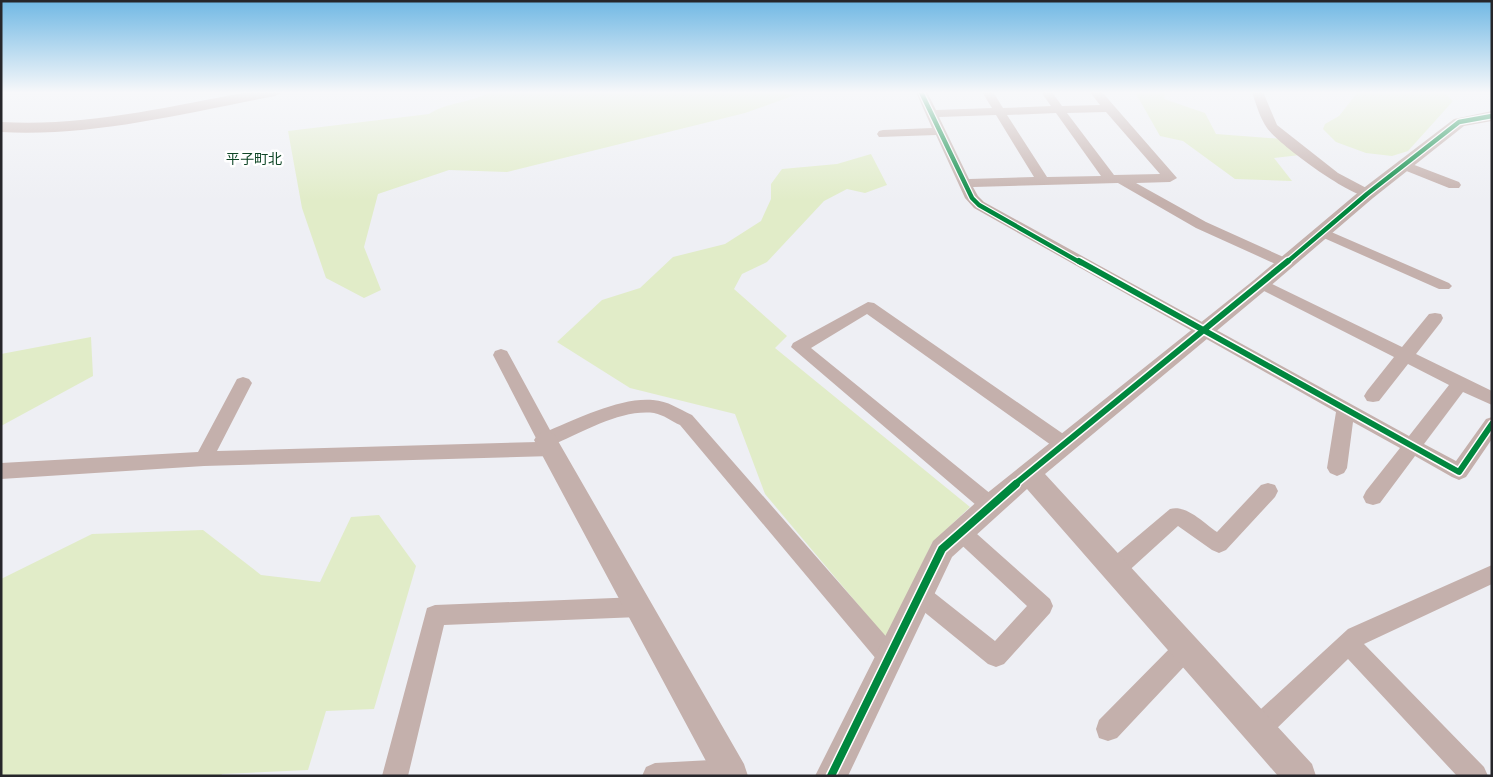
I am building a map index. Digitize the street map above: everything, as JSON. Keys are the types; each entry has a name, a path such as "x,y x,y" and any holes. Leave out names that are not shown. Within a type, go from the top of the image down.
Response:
{"street":[{"path":"23,128 46,128"},
{"path":"940,128 972,198 979,204 1202,331 1410,446 1459,472 1492,424"},
{"path":"1009,128 1043,181"},
{"path":"1075,128 1117,180 1201,225 1286,263"},
{"path":"965,183 1170,178 1127,128"},
{"path":"1274,128 1333,176 1367,194"},
{"path":"831,776 942,549 990,505 1261,284 1367,194 1451,128"},
{"path":"883,134 941,131"},
{"path":"1404,165 1454,185"},
{"path":"1322,232 1444,286"},
{"path":"1261,284 1492,399"},
{"path":"990,505 799,347 868,307 1065,444"},
{"path":"1373,396 1404,354 1435,318"},
{"path":"501,355 731,774 655,776"},
{"path":"204,459 243,383"},
{"path":"1373,496 1460,383"},
{"path":"1,471 204,459 549,445 614,412 632,408 663,408 686,420 890,658"},
{"path":"1336,468 1345,411"},
{"path":"1030,474 1300,776"},
{"path":"1115,569 1177,516 1220,544 1268,491"},
{"path":"920,595 996,656 1042,606 961,532"},
{"path":"1258,729 1356,636 1492,574"},
{"path":"395,776 435,615 639,607"},
{"path":"1348,643 1475,776"},
{"path":"1108,729 1186,648"}],"green space":[{"path":"311,128 683,128 507,172 449,170 378,194 364,247 381,290 364,298 326,278 302,208 288,131"},
{"path":"1156,128 1213,128 1216,134 1283,139 1300,155 1274,158 1292,181 1235,179 1183,141 1160,136"},
{"path":"1428,128 1408,151 1392,156 1366,153 1336,142 1323,129"},
{"path":"871,154 887,185 865,193 847,189 824,201 767,262 742,274 734,289 787,336 775,348 970,507 932,543 887,639 765,494 735,414 630,388 557,342 602,300 640,288 673,257 725,244 761,221 771,199 771,184 782,169 837,164"},
{"path":"91,337 93,376 1,426 1,354"},
{"path":"379,515 416,566 374,709 326,711 308,770 222,774 221,776 1,776 1,579 92,534 203,530 261,575 320,582 351,517"}],"cycle path":[{"path":"938,128 972,198 979,205 1459,472 1492,424"},
{"path":"831,776 942,549 990,505 1261,284 1367,194 1451,128"}],"district":[{"name":"平子町北","path":"254,159"}]}
